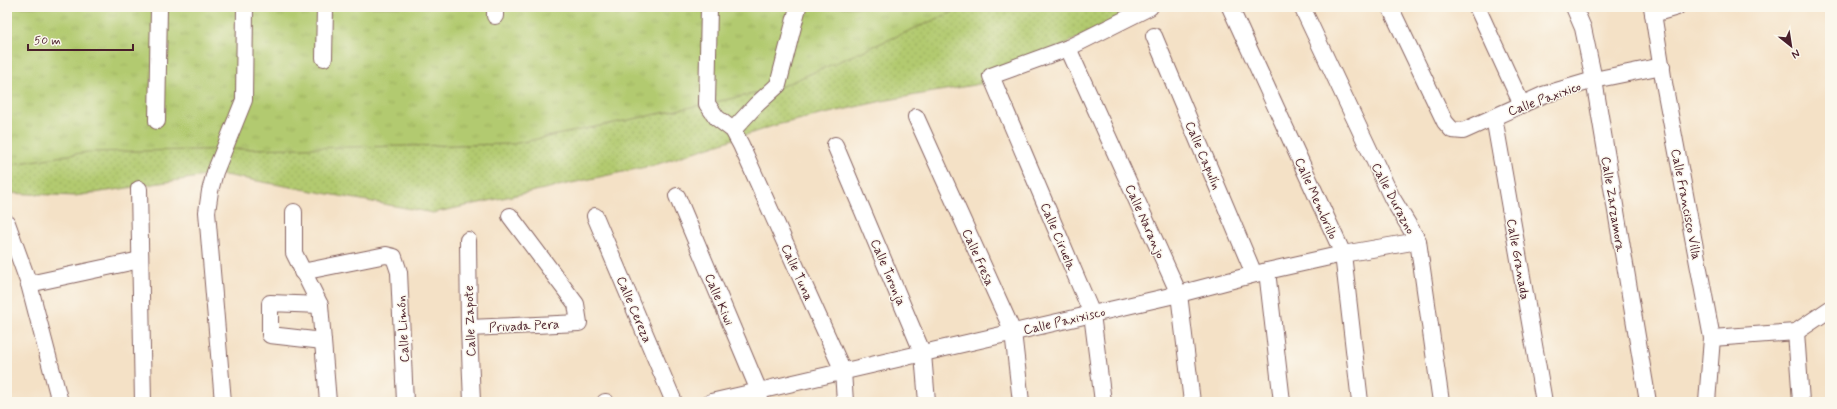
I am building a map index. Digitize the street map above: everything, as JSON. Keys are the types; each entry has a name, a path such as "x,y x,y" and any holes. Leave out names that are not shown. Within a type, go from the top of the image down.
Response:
{"street":[{"path":"157,121 159,7"},
{"path":"223,402 208,212 210,191 215,172 244,100 245,7"},
{"path":"324,7 324,58"},
{"path":"709,7 707,104 717,118 733,130 756,105 778,85 798,7"},
{"path":"1068,48 1150,7"},
{"name":"Calle Membrillo","path":"1230,7 1343,254 1360,402"},
{"name":"Calle Durazno","path":"1302,7 1392,198 1418,242 1441,402"},
{"name":"Calle Paxixico","path":"1390,7 1445,122 1452,130 1463,131 1543,95 1594,80 1662,66"},
{"path":"1477,7 1522,105"},
{"name":"Calle Zarzamora","path":"1574,7 1583,28 1594,80 1648,402"},
{"path":"1653,10 1677,7"},
{"name":"Calle Francisco Villa","path":"1653,10 1712,338 1707,402"},
{"name":"Calle Capulín","path":"1154,36 1260,273 1282,402"},
{"name":"Calle Ciruela","path":"1068,48 991,76 1092,314 1103,402"},
{"name":"Calle Naranjo","path":"1068,48 1179,294 1192,402"},
{"name":"Calle Fresa","path":"916,117 1013,332 1021,402"},
{"name":"Calle Granada","path":"1494,117 1544,402"},
{"name":"Calle Tuna","path":"733,130 843,371 845,402"},
{"name":"Calle Toronja","path":"835,145 924,354 927,402"},
{"path":"138,189 144,402"},
{"name":"Calle Kiwi","path":"677,196 759,396"},
{"path":"294,212 294,253 302,272 320,305 328,402"},
{"name":"Privada Pera","path":"469,328 579,323 574,300 510,216"},
{"name":"Calle Cereza","path":"595,216 674,402"},
{"path":"7,222 29,284 60,402"},
{"name":"Calle Zapote","path":"468,240 472,402"},
{"name":"Calle Paxixisco","path":"710,402 759,396 843,371 924,354 1179,294 1260,273 1343,254 1418,242"},
{"name":"Calle Limón","path":"302,272 386,255 394,258 399,272 405,402"},
{"path":"29,284 140,260"},
{"path":"320,305 270,303 270,335 323,341"},
{"path":"1712,338 1796,332 1830,309"},
{"path":"1796,332 1801,402"}],"green space":[{"path":"7,7 1139,7 991,82 882,101 776,125 655,165 433,213 219,174 75,196 7,193"},
{"path":"7,7 964,7 773,90 513,144 88,152 7,165"}]}
